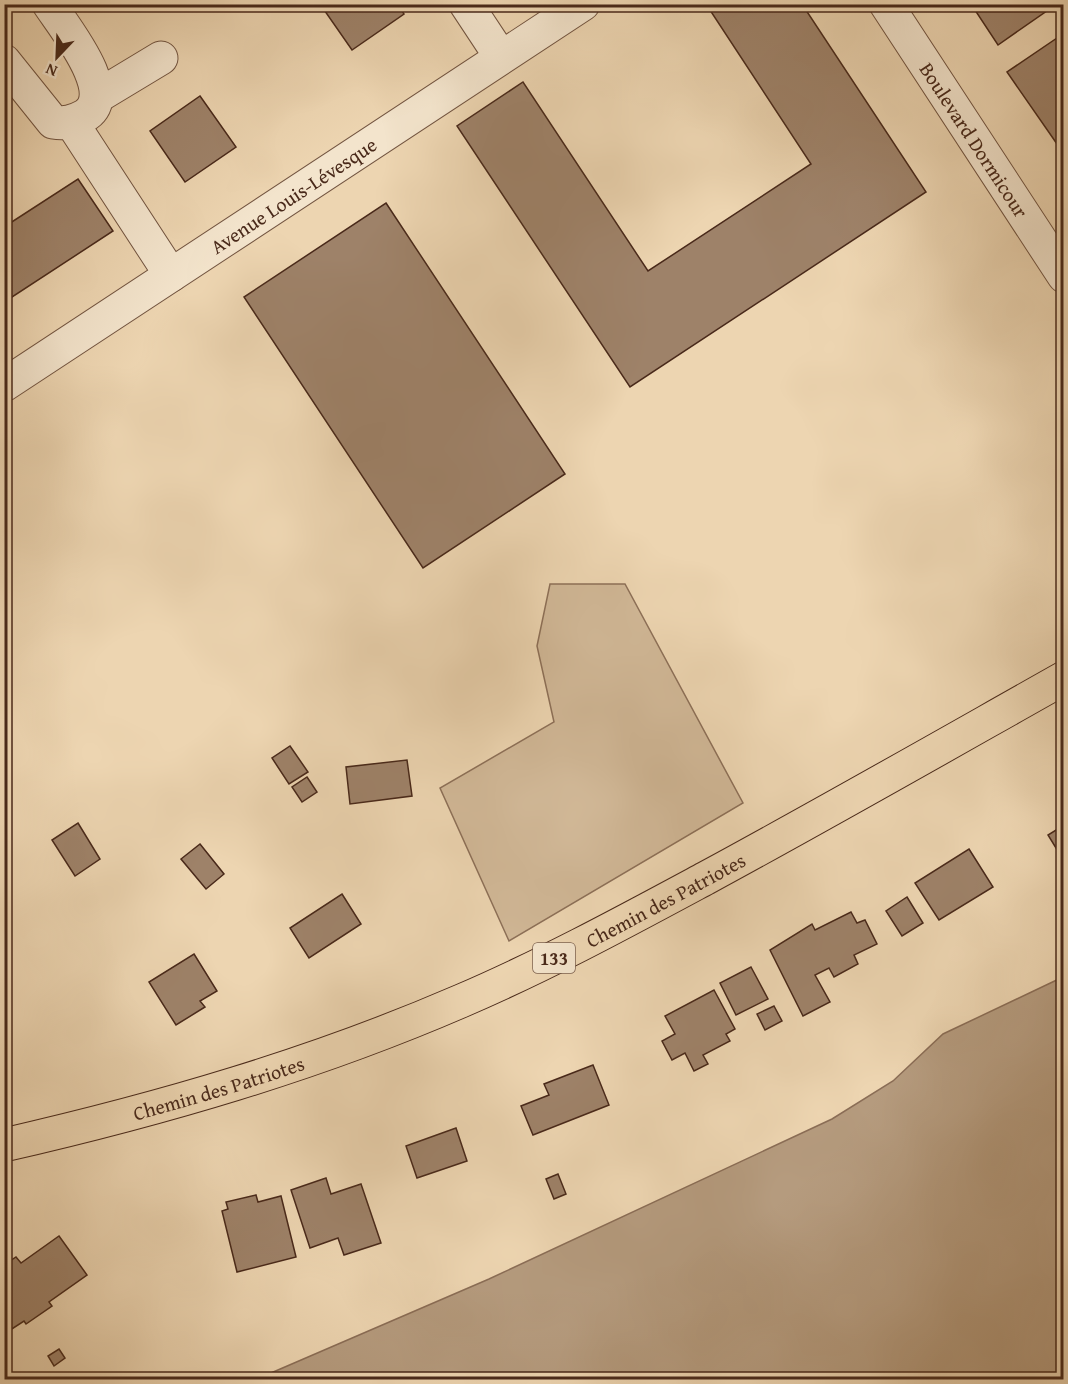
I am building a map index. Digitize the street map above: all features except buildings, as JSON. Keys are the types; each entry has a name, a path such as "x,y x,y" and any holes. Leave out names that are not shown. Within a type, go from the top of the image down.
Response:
{"main road":[{"name":"Chemin des Patriotes","path":"4,1145 116,1120 224,1089 340,1050 462,1001 641,913 1064,678"}],"street":[{"path":"49,4 94,78 98,96"},
{"path":"466,4 501,57"},
{"name":"Avenue Louis-Lévesque","path":"4,385 583,4"},
{"name":"Boulevard Dormicour","path":"886,4 1064,276"},
{"path":"4,62 53,122 72,123 90,113 98,96 161,58"},
{"path":"72,123 171,275"}],"shaded area":[{"path":"550,584 625,584 743,803 509,941 440,788 554,722 537,646"},
{"path":"1063,977 1063,1379 257,1379 489,1279 832,1119 893,1081 943,1034"}]}
